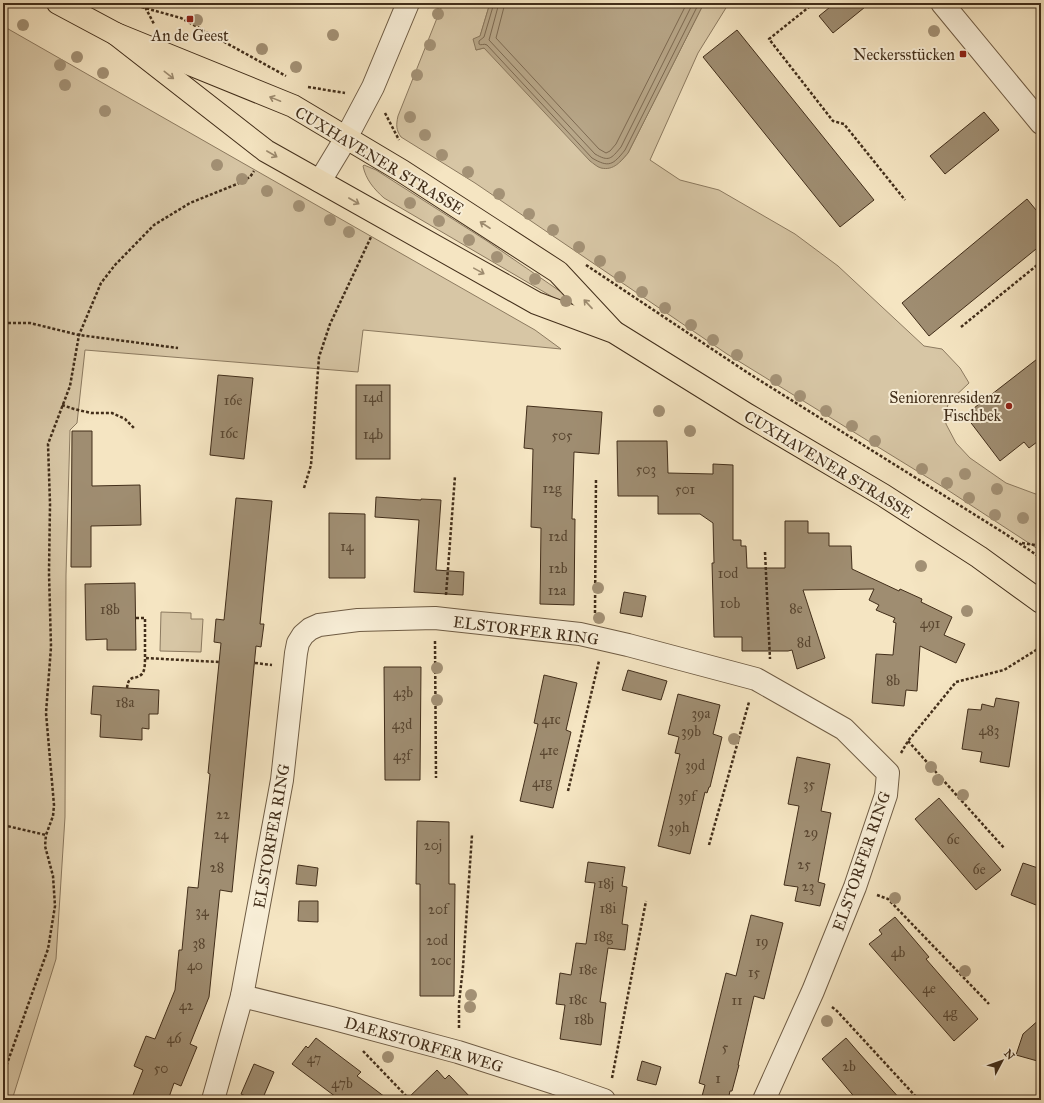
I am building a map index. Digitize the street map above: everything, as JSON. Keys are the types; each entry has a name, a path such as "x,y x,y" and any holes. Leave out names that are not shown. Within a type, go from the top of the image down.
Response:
{"main road":[{"name":"CUXHAVENER STRASSE","path":"58,3 116,34 293,106 402,171 558,272 614,332"},
{"name":"CUXHAVENER STRASSE","path":"116,34 266,151 536,303 614,332 746,414 882,495 979,557 1041,602"}],"street":[{"path":"320,181 346,138 373,87 408,3"},
{"path":"942,3 1041,123"},
{"name":"ELSTORFER RING","path":"213,1100 242,996 282,780 298,643 303,635 310,629 319,625 358,620 440,619 580,634 600,638 764,683 844,729 888,773 886,795 855,887 814,991 764,1100"},
{"name":"DAERSTORFER WEG","path":"242,996 458,1052 555,1083 607,1092"}],"path":[{"path":"127,3 181,18 292,79"},
{"path":"814,3 769,39 833,121 844,124 905,200"},
{"path":"305,86 347,93 386,114 402,145"},
{"path":"3,1075 48,949 55,906 53,876 45,846 46,835 53,816 54,805 46,713 51,647 48,444 70,386 79,335 101,283 115,265 154,225 190,203 237,184 250,177 258,167 266,151"},
{"path":"304,488 311,465 319,357 330,324 381,216"},
{"path":"961,327 1041,262"},
{"path":"583,264 748,373 998,529 1041,558"},
{"path":"3,323 30,323 79,335 178,348"},
{"path":"62,405 91,413 112,413 125,419 135,429"},
{"path":"436,778 440,619 455,476"},
{"path":"568,791 600,638 596,478"},
{"path":"1019,543 1041,546"},
{"path":"709,845 764,683 765,552"},
{"path":"127,688 129,680 141,675 144,672 145,618 136,618"},
{"path":"888,773 908,741 956,682 1004,670 1041,646"},
{"path":"145,658 219,662"},
{"path":"908,741 1004,848"},
{"path":"3,826 46,835"},
{"path":"458,1052 459,1003 463,967 472,835"},
{"path":"855,887 888,899 989,1004"},
{"path":"607,1092 646,901"},
{"path":"814,991 837,1011 919,1100"},
{"path":"363,1051 410,1100"}],"shaded area":[{"path":"443,3 490,3 476,50 484,48 620,162 628,153 704,3 729,3 698,53 650,160 680,180 719,190 795,234 838,266 924,346 942,349 960,368 969,383 949,402 945,413 946,424 956,443 970,458 1006,483 1041,496 1041,551 943,487 727,354 475,183 401,137 397,127 398,116"},
{"path":"3,26 535,330 561,349 363,330 358,372 85,350 77,423 70,430 66,575 65,817 56,959 12,1100 3,1100"},
{"path":"364,165 376,170 487,241 583,307 583,311 556,299 384,198 368,180 364,171"},
{"path":"161,612 191,613 191,619 203,619 201,652 160,651"}],"water":[{"path":"490,3 704,3 628,153 617,165 606,169 597,166 590,161 484,48 476,50 473,39 480,36"}],"building":[{"path":"835,3 870,3 833,33 819,16"},
{"path":"737,30 874,200 840,227 703,57"},
{"path":"984,112 999,130 945,174 930,156"},
{"path":"1027,199 1041,216 1041,245 929,336 902,303"},
{"name":"Seniorenresidenz Fischbek","path":"1041,356 1041,439 1029,448 1024,442 1000,461 965,415"},
{"path":"218,375 253,378 244,459 210,455"},
{"path":"356,385 390,385 390,459 356,459"},
{"path":"527,406 602,412 599,454 574,452 572,519 575,519 574,605 540,604 541,528 531,527 533,449 524,448"},
{"path":"72,431 92,431 92,486 140,485 141,525 91,526 91,567 71,567"},
{"path":"617,441 667,441 668,473 713,474 713,464 733,465 733,540 741,540 741,546 746,546 747,568 785,568 785,521 808,521 808,533 829,533 829,546 851,546 852,569 899,591 900,589 922,599 921,602 952,617 944,635 965,644 956,663 920,646 917,691 906,690 904,706 872,703 876,654 893,655 896,623 893,622 895,618 876,610 879,605 869,600 874,589 803,590 825,658 797,669 792,650 742,651 742,637 714,637 712,563 714,563 713,523 700,514 658,514 658,496 618,496"},
{"path":"376,497 441,500 436,570 464,572 463,595 414,592 419,520 375,517"},
{"path":"236,498 272,501 260,624 264,624 261,647 256,646 232,892 220,890 209,997 190,1044 197,1047 181,1086 174,1083 168,1100 131,1100 143,1070 134,1066 146,1036 155,1039 175,990 179,950 182,950 188,887 198,888 210,774 208,773 221,643 214,642 216,619 224,620"},
{"path":"329,513 365,514 365,578 329,578"},
{"path":"135,583 136,650 107,650 107,639 86,640 85,584"},
{"path":"624,592 646,596 642,617 620,613"},
{"path":"384,667 421,667 420,780 385,780"},
{"path":"628,670 667,681 661,700 622,690"},
{"path":"544,675 577,683 566,730 571,732 553,808 520,801 538,724 534,723"},
{"path":"93,686 159,690 158,714 149,714 149,729 142,728 142,740 100,737 101,715 91,714"},
{"path":"678,694 720,705 713,734 722,737 710,787 707,793 705,792 690,854 658,846 680,754 675,753 679,737 668,734"},
{"path":"996,698 1019,702 1009,767 980,762 982,752 962,749 968,709 981,710 982,704 994,707"},
{"path":"797,757 830,764 821,811 831,813 818,882 825,884 820,906 795,901 798,887 784,885 799,806 788,804"},
{"path":"939,798 1001,870 976,890 915,819"},
{"path":"417,821 449,822 449,884 455,884 454,996 420,996 420,884 416,884"},
{"path":"588,862 625,867 622,886 627,887 622,924 628,925 625,950 608,948 600,1002 606,1003 601,1045 560,1039 565,1005 556,1004 560,973 571,975 576,943 586,944 595,883 585,882"},
{"path":"1023,863 1041,869 1041,907 1011,895"},
{"path":"298,865 318,868 316,886 296,884"},
{"path":"299,901 318,901 318,922 298,921"},
{"path":"751,915 783,923 764,999 754,996 739,1065 728,1100 701,1100 705,1085 699,1083 726,973 736,976"},
{"path":"895,917 929,957 926,959 978,1019 954,1041 869,944 882,934 879,930"},
{"path":"1041,1018 1041,1062 1016,1055 1023,1034"},
{"path":"316,1038 361,1072 357,1076 389,1100 340,1100 292,1064 306,1046 308,1048"},
{"path":"846,1038 901,1100 857,1100 822,1059"},
{"path":"642,1061 661,1067 656,1085 637,1080"},
{"path":"254,1064 274,1072 262,1100 254,1100 241,1094"},
{"path":"437,1070 445,1079 449,1075 473,1100 406,1100"}],"place":[{"name":"An de Geest","path":"190,19"},
{"name":"Neckersstücken","path":"963,54"},
{"name":"Seniorenresidenz Fischbek","path":"1009,406"}]}
